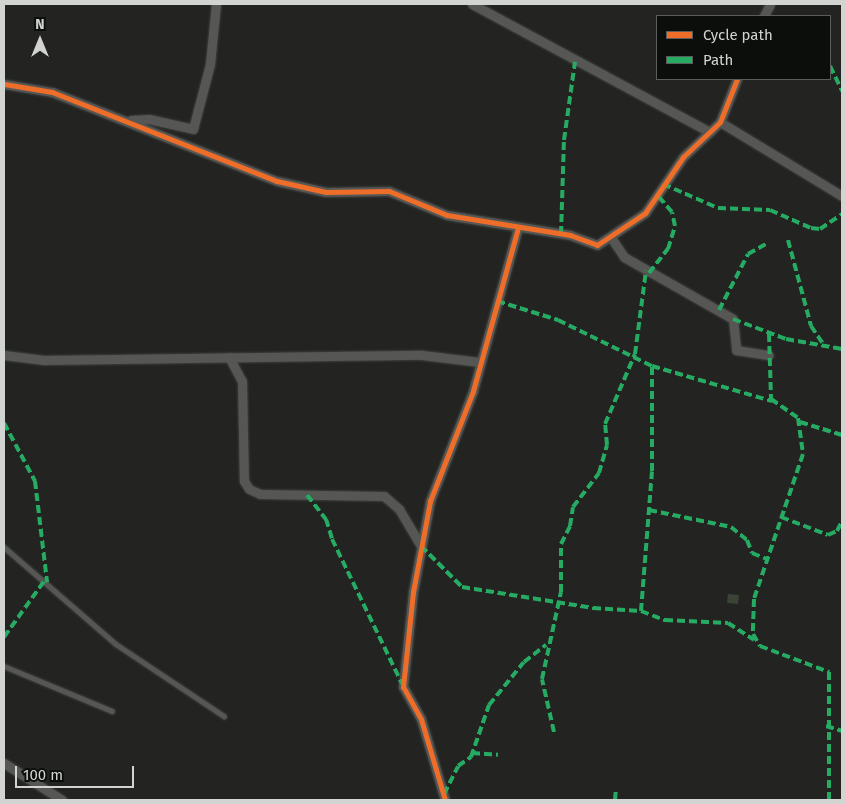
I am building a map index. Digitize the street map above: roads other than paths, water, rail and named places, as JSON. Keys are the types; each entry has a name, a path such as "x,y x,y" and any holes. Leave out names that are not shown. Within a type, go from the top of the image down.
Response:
{"street":[{"path":"128,120 149,118 193,130 210,64 216,4"},
{"path":"472,4 710,132"},
{"path":"4,84 52,92 128,120 277,181 326,192 389,191 447,216 570,235 598,245 612,238 645,213 683,157 720,122 737,80"},
{"path":"720,122 842,196"},
{"path":"444,800 422,722 402,682 421,546 434,489 480,362 518,228"},
{"path":"612,238 624,257 734,319 736,350 769,355"},
{"path":"4,355 44,360 422,355 480,362"},
{"path":"229,357 242,381 244,481 249,489 260,494 384,496 399,509 421,546"},
{"path":"4,762 62,800"}],"lane":[{"path":"4,547 121,647 224,716"},
{"path":"4,666 112,711"}]}
